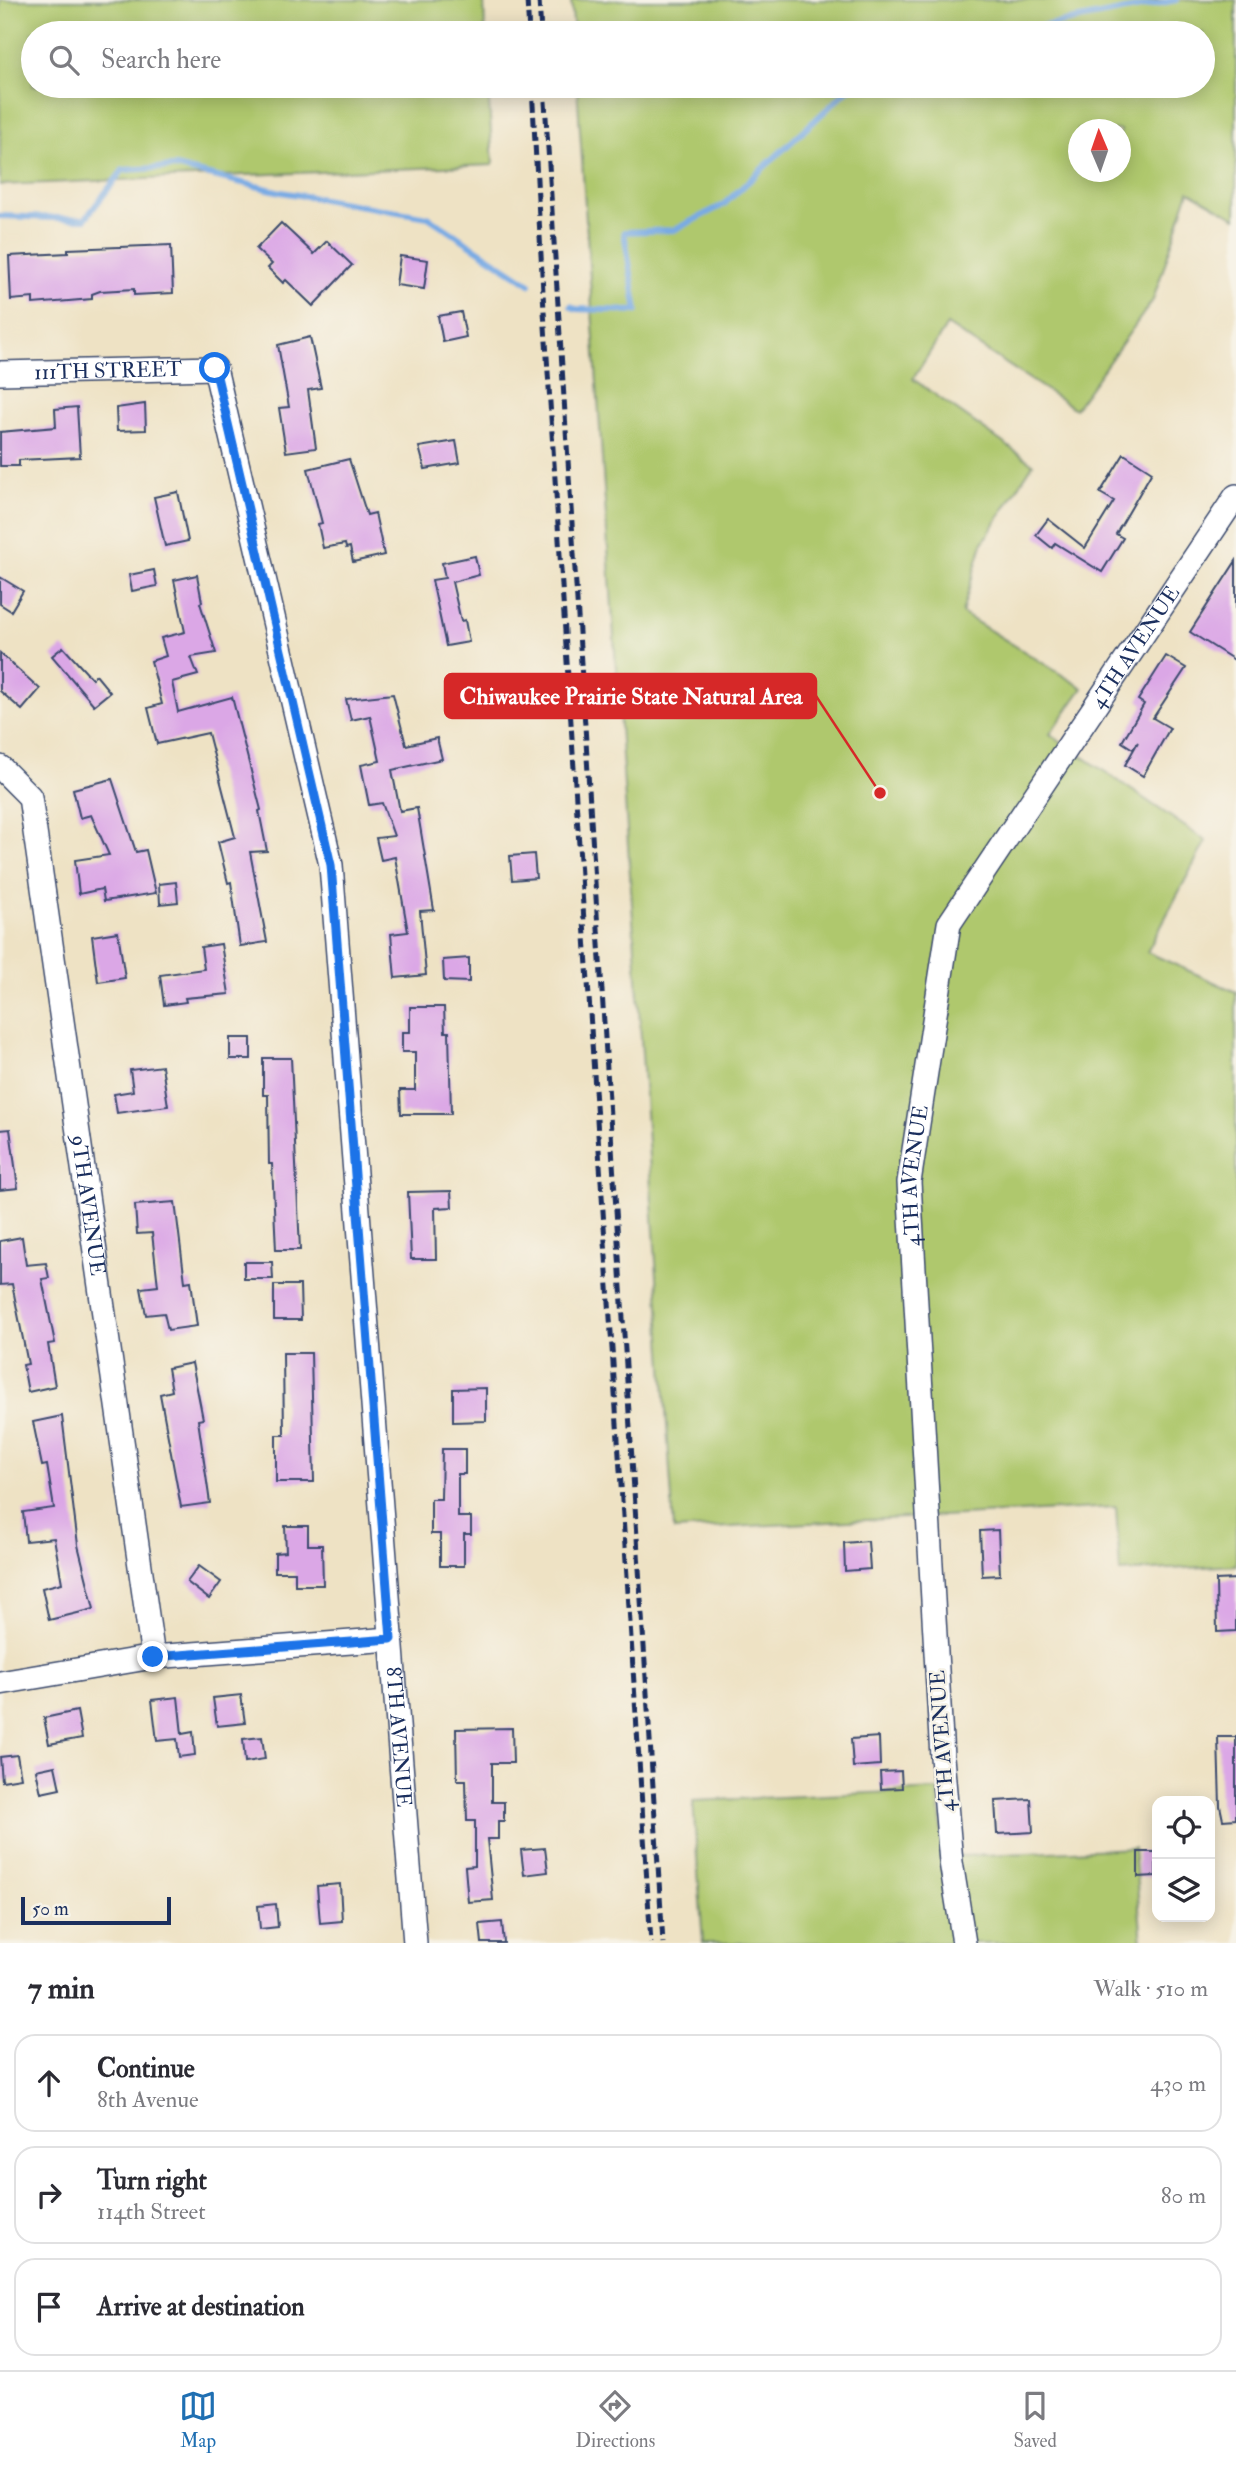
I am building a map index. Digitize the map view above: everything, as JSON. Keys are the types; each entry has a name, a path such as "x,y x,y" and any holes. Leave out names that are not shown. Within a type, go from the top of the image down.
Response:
{"street":[{"name":"111TH STREET","path":"0,373 215,368"},
{"name":"8TH AVENUE","path":"215,368 331,865 415,1943"},
{"name":"4TH AVENUE","path":"964,1943 951,1862 942,1757 909,1182 949,924 1236,496"},
{"name":"9TH AVENUE","path":"0,767 30,797 153,1657"},
{"path":"0,1682 153,1657 391,1639"}],"green space":[{"path":"0,0 484,0 485,21 21,21 21,98 489,98 493,165 0,185"},
{"path":"571,0 1236,0 1236,218 1189,191 1153,300 1075,409 947,325 913,379 1033,464 982,544 962,613 1083,688 1050,734 1206,841 1147,952 1236,992 1236,1565 1120,1572 1116,1507 674,1530 578,98 1215,98 1215,21 573,21"},
{"path":"938,1790 944,1857 1134,1848 1142,1943 703,1943 693,1801"}],"building":[{"path":"281,223 314,254 327,241 352,265 313,306 286,280 283,283 268,268 272,264 256,249"},
{"path":"171,245 173,293 134,295 134,289 100,291 92,294 92,299 33,304 33,298 11,300 9,256 68,253 68,249"},
{"path":"400,256 428,260 424,289 396,285"},
{"path":"461,312 466,337 443,342 438,316"},
{"path":"310,337 321,388 308,390 316,448 286,452 279,408 289,407 278,345"},
{"path":"145,404 146,430 117,431 116,408"},
{"path":"77,407 80,457 19,460 19,466 0,466 0,432 56,427 55,409"},
{"path":"456,441 460,463 425,469 419,447"},
{"path":"1124,454 1152,472 1116,534 1123,538 1102,572 1055,543 1052,548 1036,535 1048,519 1085,548 1114,501 1100,493"},
{"path":"349,459 367,515 375,513 384,555 353,562 350,547 346,548 345,544 323,548 318,524 322,523 308,469"},
{"path":"178,492 188,541 165,546 154,497"},
{"path":"475,556 479,575 452,582 461,621 465,620 469,642 446,646 432,580 445,578 442,563"},
{"path":"1236,561 1236,661 1190,632"},
{"path":"154,570 157,586 132,591 129,575"},
{"path":"197,575 200,603 216,653 191,657 198,675 172,682 178,712 232,697 261,810 259,811 267,851 250,852 267,942 240,946 231,882 228,883 218,842 235,837 208,733 157,744 148,708 162,704 151,661 166,656 161,638 185,632 174,580"},
{"path":"0,577 23,591 11,611 0,604"},
{"path":"63,647 92,679 96,675 110,692 94,705 52,656"},
{"path":"0,653 40,689 22,710 0,691"},
{"path":"1166,656 1186,668 1153,718 1170,728 1143,776 1125,765 1138,742 1133,749 1122,742 1144,704 1138,700"},
{"path":"393,694 406,745 437,738 442,759 392,770 400,811 417,808 434,910 420,911 426,975 395,978 391,934 408,932 395,857 381,860 376,838 394,836 382,803 369,805 361,765 380,761 370,716 351,720 346,699"},
{"path":"112,779 136,852 146,850 156,893 104,901 102,889 79,894 75,860 109,855 91,815 80,818 73,789"},
{"path":"534,854 536,878 512,880 510,856"},
{"path":"176,882 178,902 160,904 159,884"},
{"path":"118,932 125,978 98,982 92,936"},
{"path":"221,944 229,994 185,998 186,1002 164,1005 160,975 204,969 201,947"},
{"path":"469,958 469,982 444,981 443,960"},
{"path":"410,1007 444,1007 445,1032 449,1032 451,1114 401,1114 400,1090 415,1090 415,1052 402,1052 402,1032 410,1032"},
{"path":"230,1038 251,1038 251,1059 230,1059"},
{"path":"263,1058 291,1058 300,1250 276,1250 272,1164 269,1164 268,1095 263,1095"},
{"path":"162,1066 168,1106 117,1113 114,1094 133,1091 130,1070"},
{"path":"10,1129 18,1188 0,1190 0,1130"},
{"path":"451,1191 452,1207 435,1208 436,1259 411,1259 408,1192"},
{"path":"175,1202 185,1282 191,1281 197,1326 168,1330 164,1313 146,1315 141,1288 158,1286 152,1233 137,1234 135,1205"},
{"path":"22,1237 26,1265 46,1263 49,1278 42,1279 55,1343 48,1344 55,1386 28,1392 23,1365 28,1364 12,1284 0,1285 0,1241"},
{"path":"244,1262 272,1262 273,1279 244,1279"},
{"path":"274,1285 300,1285 301,1320 274,1320"},
{"path":"283,1353 311,1353 314,1482 276,1482 276,1435 284,1435"},
{"path":"192,1363 203,1419 198,1420 210,1503 181,1507 160,1394 172,1391 168,1368"},
{"path":"486,1388 486,1421 453,1422 453,1389"},
{"path":"62,1416 78,1545 94,1609 49,1620 42,1588 62,1583 54,1538 26,1541 23,1512 54,1508 47,1465 42,1466 33,1422"},
{"path":"442,1449 465,1449 465,1474 458,1474 458,1517 471,1517 471,1534 464,1534 464,1566 440,1566 440,1534 431,1534 431,1499 441,1499"},
{"path":"285,1526 308,1526 308,1545 322,1545 323,1585 295,1585 295,1572 275,1572 275,1553 286,1552"},
{"path":"998,1530 1000,1575 982,1576 980,1531"},
{"path":"868,1541 870,1569 845,1571 844,1543"},
{"path":"199,1566 221,1582 209,1599 187,1582"},
{"path":"1236,1579 1236,1631 1217,1632 1216,1580"},
{"path":"241,1695 245,1723 217,1726 213,1698"},
{"path":"178,1697 182,1734 193,1732 195,1755 179,1757 177,1739 157,1741 152,1700"},
{"path":"77,1711 82,1738 49,1744 44,1718"},
{"path":"512,1728 513,1763 492,1763 492,1802 504,1802 504,1821 498,1821 498,1839 487,1839 493,1900 468,1902 465,1867 475,1866 475,1821 467,1821 466,1780 457,1780 456,1729"},
{"path":"262,1737 265,1759 245,1762 243,1739"},
{"path":"879,1737 880,1765 853,1767 851,1739"},
{"path":"1218,1737 1236,1737 1236,1819 1223,1820 1220,1806"},
{"path":"17,1755 21,1778 2,1781 0,1757"},
{"path":"55,1766 60,1789 41,1793 36,1770"},
{"path":"901,1771 902,1788 881,1789 880,1772"},
{"path":"1031,1799 1033,1832 997,1834 995,1801"},
{"path":"545,1848 548,1872 524,1875 521,1850"},
{"path":"1138,1852 1152,1852 1152,1876 1138,1877"},
{"path":"340,1884 342,1921 320,1923 317,1886"},
{"path":"276,1904 278,1927 260,1929 258,1906"},
{"path":"502,1922 504,1943 482,1943 480,1924"}],"waterway":[{"path":"1069,21 1176,0"},
{"path":"571,306 576,309 637,311 624,232 674,230 723,205 839,98"},
{"path":"0,216 85,219 123,170 175,167 281,192 428,217 530,284"}],"railway":[{"path":"527,0 528,21"},
{"path":"539,0 540,21"},
{"path":"533,98 544,311 651,1943"},
{"path":"545,98 663,1943"}],"place":[{"name":"Chiwaukee Prairie State Natural Area","path":"880,793"}],"route":[{"path":"153,1657 391,1639 331,865 215,368"}]}
